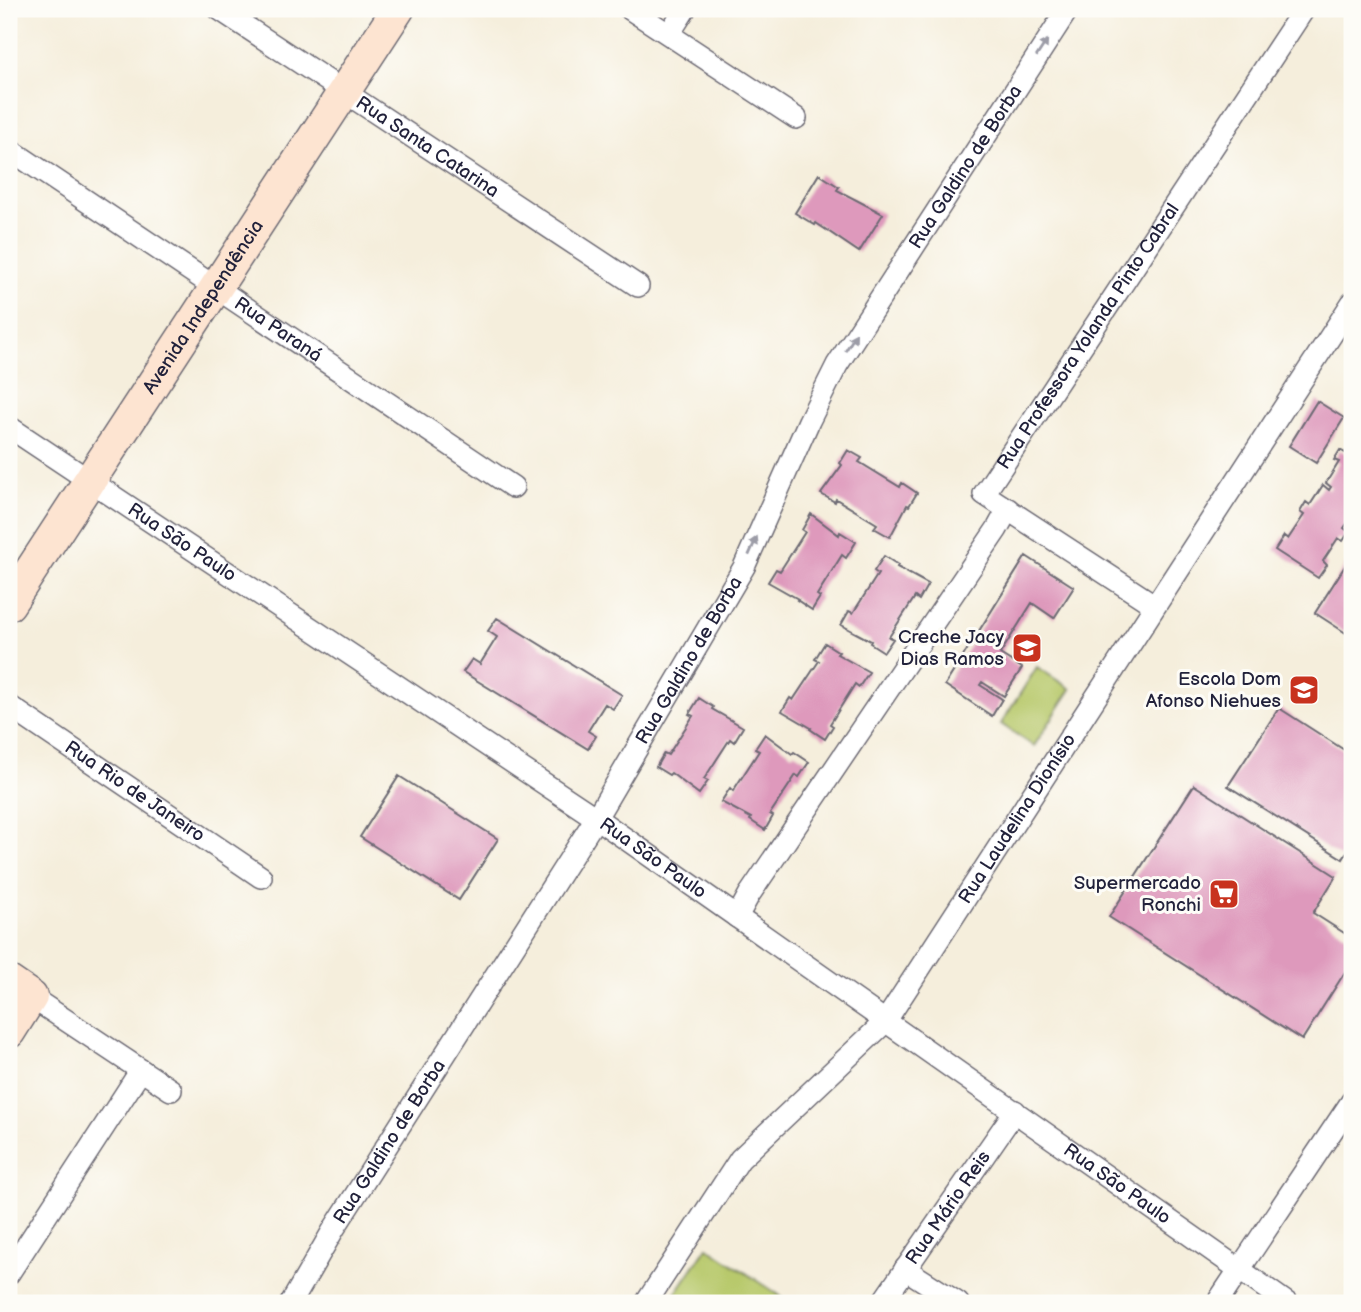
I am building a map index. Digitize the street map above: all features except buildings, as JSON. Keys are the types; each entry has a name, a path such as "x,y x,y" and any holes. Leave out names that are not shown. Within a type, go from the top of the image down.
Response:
{"street":[{"name":"Rua Santa Catarina","path":"219,9 638,286"},
{"name":"Avenida Independência","path":"9,604 398,9"},
{"path":"630,9 796,118"},
{"path":"669,34 685,9"},
{"name":"Rua Galdino de Borba","path":"291,1303 343,1216 596,818 744,567 809,421 837,365 873,305 1068,9"},
{"name":"Rua Professora Yolanda Pinto Cabral","path":"1154,605 984,494 1304,9"},
{"name":"Rua Paraná","path":"9,149 513,487"},
{"name":"Rua Laudelina Dionísio","path":"646,1303 740,1159 885,1021 1352,303"},
{"name":"Rua São Paulo","path":"9,427 596,818 1287,1303"},
{"path":"737,917 1008,509"},
{"name":"Rua Rio de Janeiro","path":"9,706 261,877"},
{"path":"9,1032 20,990 171,1090"},
{"path":"9,1273 141,1070"},
{"path":"1217,1303 1352,1101"},
{"name":"Rua Mário Reis","path":"882,1303 1015,1111"},
{"path":"905,1269 958,1303"}],"green space":[{"path":"1037,667 1071,689 1034,746 1001,724"},
{"path":"707,1247 791,1303 669,1303"}],"place":[{"name":"Creche Jacy Dias Ramos","path":"1027,648"},
{"name":"Escola Dom Afonso Niehues","path":"1304,690"},
{"name":"Supermercado Ronchi","path":"1224,894"}]}
